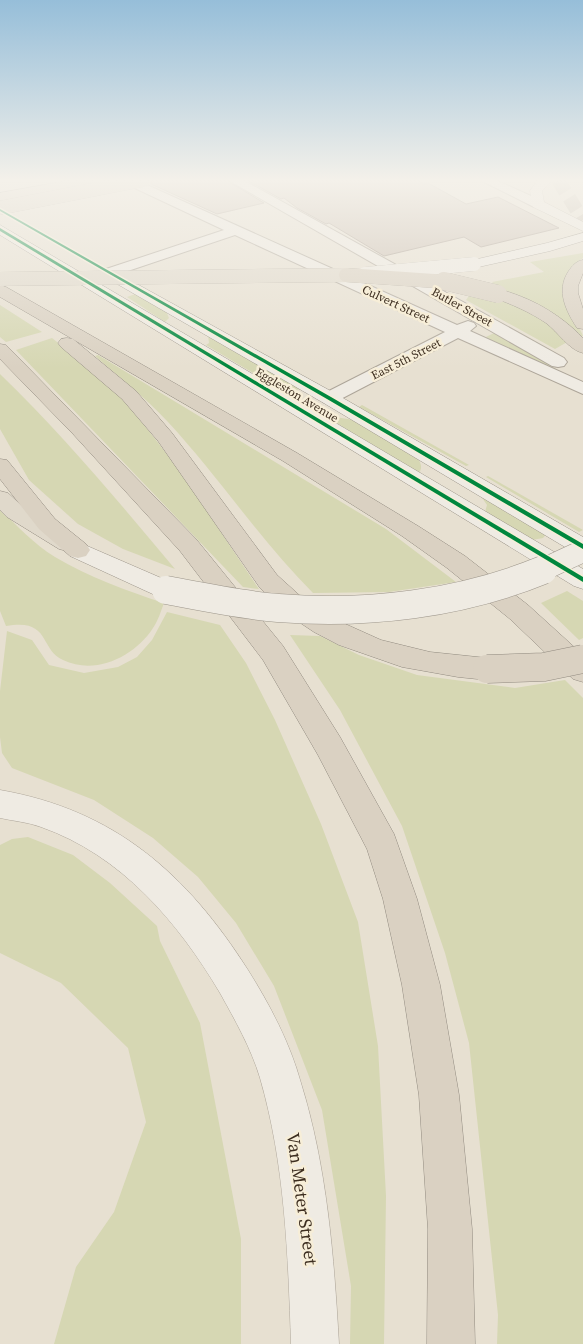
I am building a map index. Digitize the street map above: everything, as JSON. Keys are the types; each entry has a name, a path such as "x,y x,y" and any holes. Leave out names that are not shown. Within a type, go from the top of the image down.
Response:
{"highway":[{"path":"580,336 568,289 575,272 583,264"},
{"path":"0,279 346,275 443,280 498,294 547,315 580,336"},
{"path":"0,290 290,457 410,531 456,562 520,612 583,671"},
{"path":"0,295 49,328 92,362 129,395 165,437 276,590 312,620 372,648 405,658 447,666 487,669 544,667 583,658"},
{"path":"0,349 80,430 188,545 273,654 329,746 382,846 400,899 421,985 438,1095 450,1229 451,1344"},
{"path":"0,465 47,524 78,550"},
{"path":"0,498 15,512 78,550"}],"main road":[{"name":"Eggleston Avenue","path":"23,243 583,580"},
{"name":"Eggleston Avenue","path":"59,243 583,547"},
{"path":"346,275 432,269 501,258 561,243"},
{"path":"78,550 166,590 279,608 360,608 414,604 460,596 541,571 583,551"},
{"name":"Van Meter Street","path":"0,804 46,814 71,824 110,844 130,858 176,899 194,921 234,979 247,1002 275,1065 296,1144 306,1210 313,1290 315,1344"}],"street":[{"path":"108,272 197,243"},
{"name":"Culvert Street","path":"264,243 583,389"},
{"name":"Butler Street","path":"347,243 482,318 583,378"},
{"name":"East 5th Street","path":"329,398 482,318"}],"green space":[{"path":"583,253 583,258 570,270 564,291 567,308 583,336 580,337 530,301 487,285 494,284 492,282 544,272 530,262"},
{"path":"473,290 524,310 548,324 569,341 555,349 466,300"},
{"path":"138,293 166,311 169,318 165,322 127,297"},
{"path":"0,305 42,332 6,342 0,337"},
{"path":"496,332 558,370 484,338"},
{"path":"208,335 302,390 278,388 206,345 209,343"},
{"path":"52,338 100,376 144,425 184,478 259,589 243,587 16,350"},
{"path":"98,355 386,529 456,582 389,592 313,593 275,552 187,443 159,413 95,356"},
{"path":"0,374 112,494 175,569 123,549 78,524 29,480 0,429"},
{"path":"362,405 469,465 466,466 359,407"},
{"path":"335,417 354,420 416,455 421,466 419,473 328,418"},
{"path":"488,476 583,530 579,532 486,477"},
{"path":"478,492 548,532 543,538 532,540 485,512 487,505"},
{"path":"0,509 33,541 55,557 108,583 164,603 153,628 145,638 125,655 101,664 88,666 63,660 50,649 42,636 31,626 6,626 0,611"},
{"path":"567,591 583,601 583,638 579,640 541,603"},
{"path":"167,612 220,625 246,663 275,720 321,824 358,922 378,1046 386,1196 384,1344 350,1344 351,1286 322,1110 274,986 236,923 198,877 153,838 94,800 12,768 2,753 0,691 7,631 32,640 49,665 84,673 118,667 137,657 152,640"},
{"path":"290,635 320,636 359,655 417,675 515,688 565,680 583,698 583,1344 497,1344 498,1315 469,1043 445,953 402,826 340,710"},
{"path":"28,837 73,855 110,883 157,926 160,941 200,1023 241,1239 241,1344 54,1344 76,1267 114,1212 146,1122 128,1048 61,983 0,953 0,845 12,839"}],"building":[{"path":"362,243 440,243 384,256"},
{"path":"474,243 499,243 481,247"}],"cycle path":[{"path":"23,243 583,580"},
{"path":"57,243 329,398 583,547"}]}
